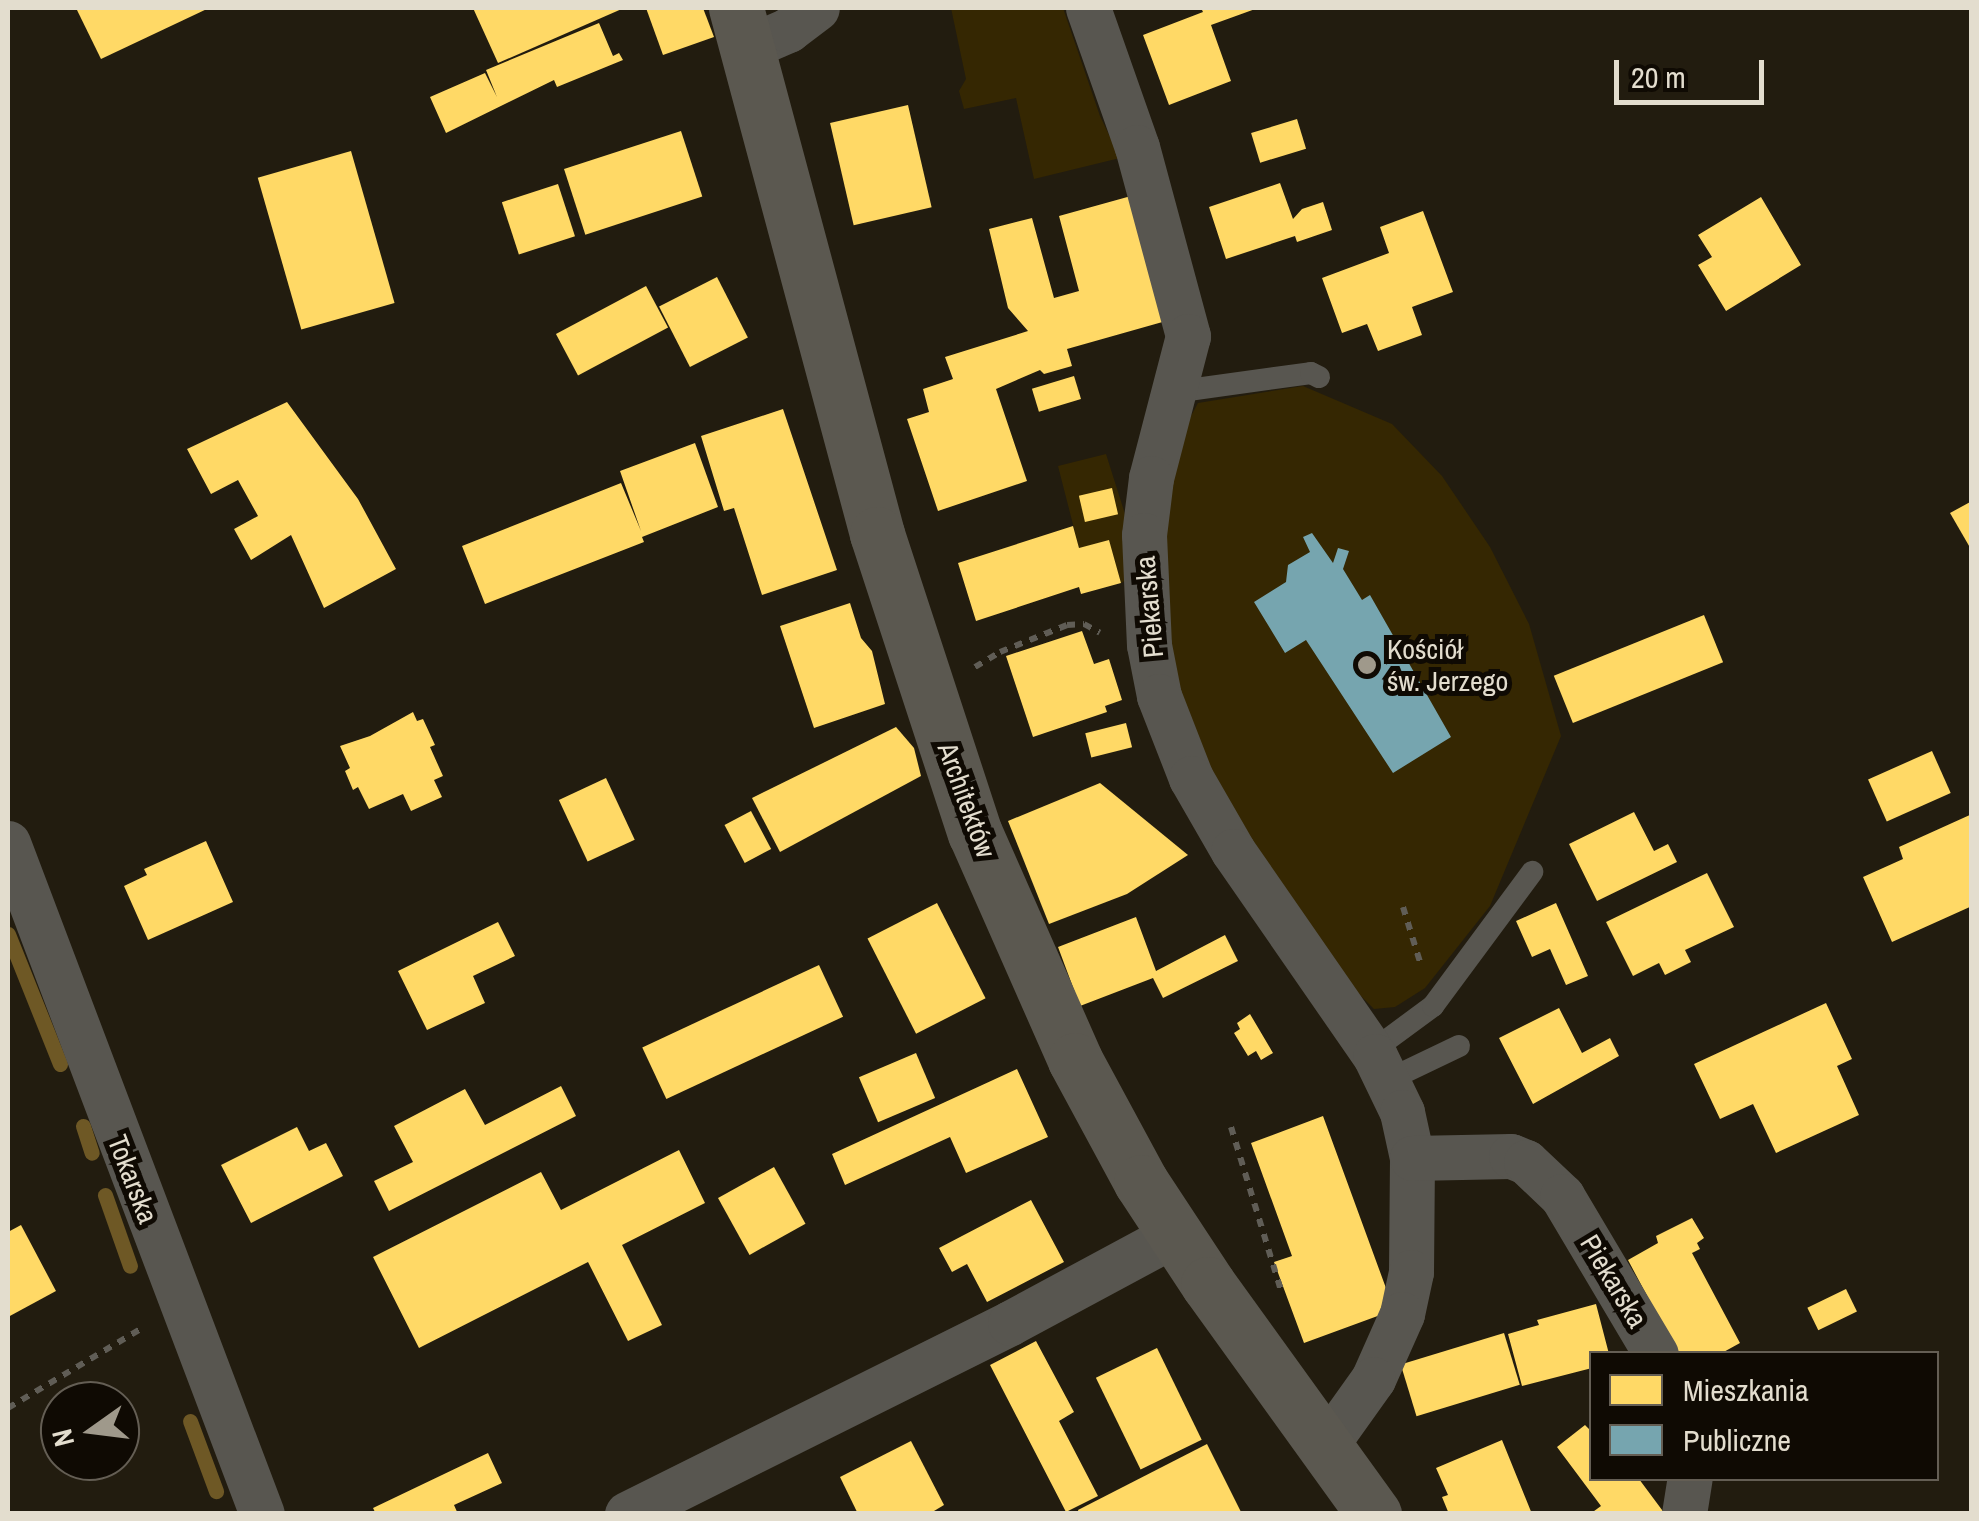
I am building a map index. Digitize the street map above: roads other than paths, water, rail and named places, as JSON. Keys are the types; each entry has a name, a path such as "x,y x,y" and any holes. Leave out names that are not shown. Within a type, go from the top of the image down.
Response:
{"street":[{"path":"743,27 788,30 817,8"},
{"name":"Piekarska","path":"1088,8 1137,147 1188,336 1152,478 1144,535 1149,645 1159,696 1191,778 1232,851 1379,1066 1402,1112 1412,1158 1411,1272 1402,1314 1373,1379 1326,1445"},
{"name":"Architektów","path":"743,27 877,534 976,834 1076,1060 1141,1182 1326,1445 1358,1509"},
{"name":"Tokarska","path":"8,842 262,1514"},
{"name":"Piekarska","path":"1412,1158 1511,1156 1526,1162 1562,1196 1654,1351"},
{"path":"626,1514 1010,1323 1175,1234"},
{"path":"1684,1514 1690,1481"}],"lane":[{"path":"1174,392 1311,374 1320,377"},
{"path":"1379,1066 1433,1006 1532,872"},
{"path":"1379,1066 1459,1046"}],"waterway":[{"path":"8,934 60,1064"},
{"path":"83,1126 92,1153"},
{"path":"105,1195 130,1266"},
{"path":"190,1421 216,1491"}],"place":[{"name":"Kościół św. Jerzego","path":"1367,665"}]}
